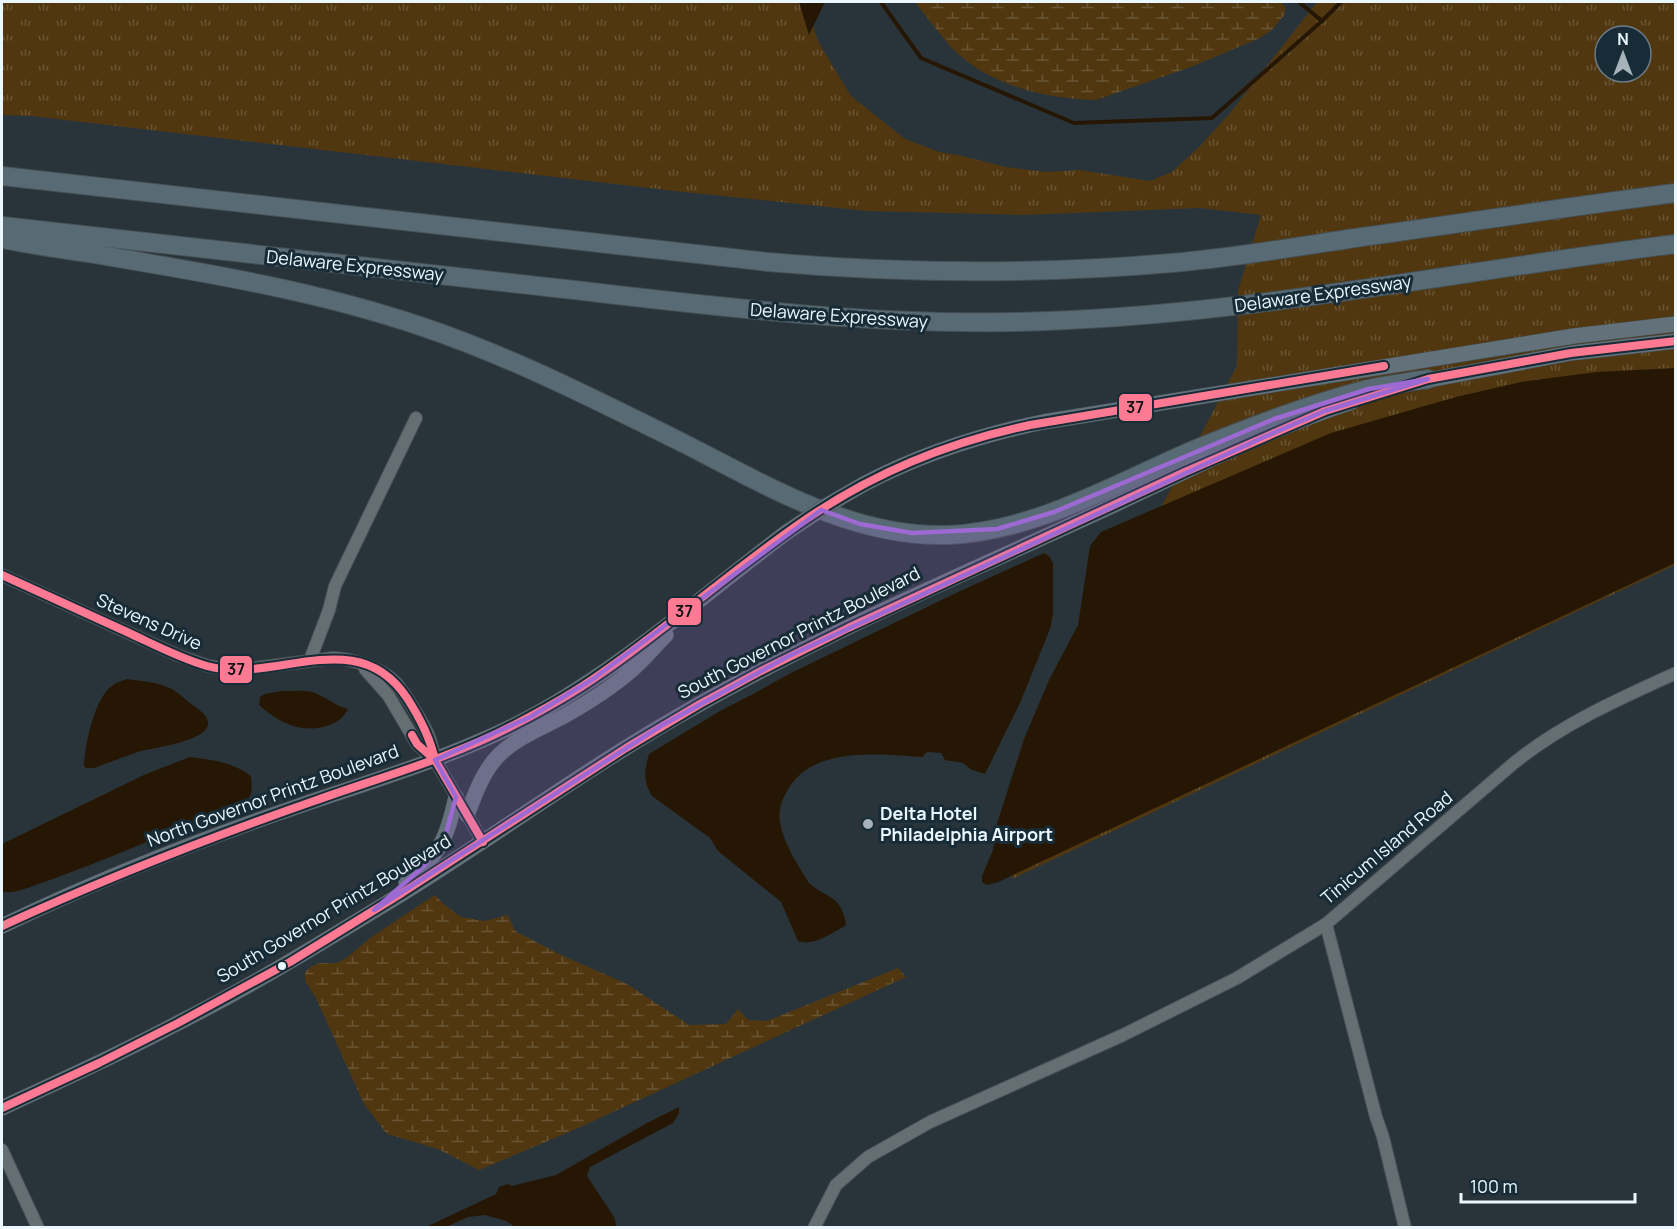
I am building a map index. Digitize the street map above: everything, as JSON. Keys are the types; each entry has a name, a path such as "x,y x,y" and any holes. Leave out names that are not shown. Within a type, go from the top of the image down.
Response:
{"highway":[{"path":"2,176 715,256 853,269 960,273 1045,271 1174,263 1676,193"},
{"name":"Delaware Expressway","path":"2,226 756,311 883,321 1086,320 1179,312 1676,244"},
{"path":"2,239 296,291 346,303 422,326 488,351 553,380 810,505 860,524 912,533 939,535 967,533 1026,521 1069,506 1200,448 1274,419 1369,389 1428,379"}],"main road":[{"name":"North Governor Printz Boulevard","path":"2,926 123,872 193,844 435,760 530,717 611,666 787,532 826,506 864,484 930,453 1022,426 1442,356 1676,324"},
{"name":"South Governor Printz Boulevard","path":"2,1108 187,1019 290,962 483,842 662,726 816,643 941,584 1270,434 1340,406 1428,379 1571,353 1676,341"},
{"path":"467,815 482,780 497,756 510,745 614,685 639,663 691,606"},
{"path":"374,910 425,865 434,854 445,837 456,797"}],"street":[{"path":"310,660 330,610 335,586 416,418"},
{"name":"Stevens Drive","path":"2,575 177,655 208,666 227,669 254,668 340,658 360,663 390,677 396,682 429,736 435,760 483,842"},
{"name":"Tinicum Island Road","path":"1405,1227 1326,924 1514,763 1545,740 1600,709 1676,673"},
{"path":"814,1227 836,1185 867,1157 930,1122 1124,1035 1237,978 1326,924"},
{"path":"2,1150 38,1227"}],"highlighted area":[{"path":"1428,379 1325,411 1262,438 787,657 661,726 374,910 425,865 445,837 456,797 435,760 530,717 593,679 821,510 860,524 912,533 997,529 1054,512 1274,419 1369,389"}],"green space":[{"path":"2,2 804,2 819,43 851,96 905,139 939,152 1006,167 1046,172 1080,170 1150,181 1172,172 1201,145 1230,113 1317,2 1675,2 1675,565 1012,879 1017,845 1155,518 1237,366 1238,291 1261,215 1200,208 1024,215 867,211 675,191 31,116 2,115"},
{"path":"915,2 1281,2 1285,7 1285,14 1272,30 1260,38 1191,67 1096,100 1036,93 998,80 964,59 949,45"},
{"path":"435,895 461,917 485,921 508,915 515,931 561,955 627,984 689,1025 726,1024 738,1009 748,1020 767,1021 898,968 906,977 576,1129 479,1170 438,1149 387,1134 364,1104 316,998 305,981 305,972 311,967 316,964 343,960 369,939"}],"shaded area":[{"path":"799,2 825,2 809,35"},
{"path":"1675,368 1675,563 996,883 986,885 982,882 982,876 993,850 997,824 1024,739 1049,680 1078,625 1090,546 1101,532 1331,433 1456,397 1521,382 1597,372"},
{"path":"1044,553 1050,557 1053,564 1053,614 1050,629 1020,703 985,774 972,770 963,763 945,760 941,753 927,752 922,757 845,756 827,760 810,768 796,779 785,795 779,818 788,846 809,883 832,898 840,907 845,926 816,941 798,941 781,902 718,851 710,838 652,796 645,776 649,754 720,711 789,674"},
{"path":"127,679 156,683 172,689 206,717 208,726 202,733 190,739 138,752 94,768 86,768 84,766 86,746 101,700 113,685"},
{"path":"281,691 312,692 348,709 340,719 328,726 297,727 281,721 259,705 260,697"},
{"path":"190,757 230,765 251,776 251,793 246,802 225,813 67,874 20,890 2,892 2,844 146,774"},
{"path":"679,1107 679,1113 673,1123 590,1167 587,1176 614,1217 617,1227 515,1227 506,1221 485,1215 468,1217 446,1227 426,1227 496,1194 499,1187 556,1175"}],"waterway":[{"path":"881,2 921,58 1074,123 1212,118 1341,2"},
{"path":"1299,2 1322,21"}],"transit line":[{"name":"37","path":"2,1108 178,1023 290,962 402,893 626,748 759,672 848,628 1185,472 1325,411 1428,379 1571,353 1676,341"},
{"name":"37","path":"2,926 196,844 441,757 514,725 557,702 599,675 802,522 856,489 911,462 969,441 1030,425 1384,366"},
{"name":"37","path":"2,575 186,659 207,666 233,670 339,659 364,664 387,676 407,698 424,728 435,760"},
{"name":"37","path":"412,735 417,744 435,760 483,842"}],"place":[{"name":"Delta Hotel Philadelphia Airport","path":"868,824"}]}
